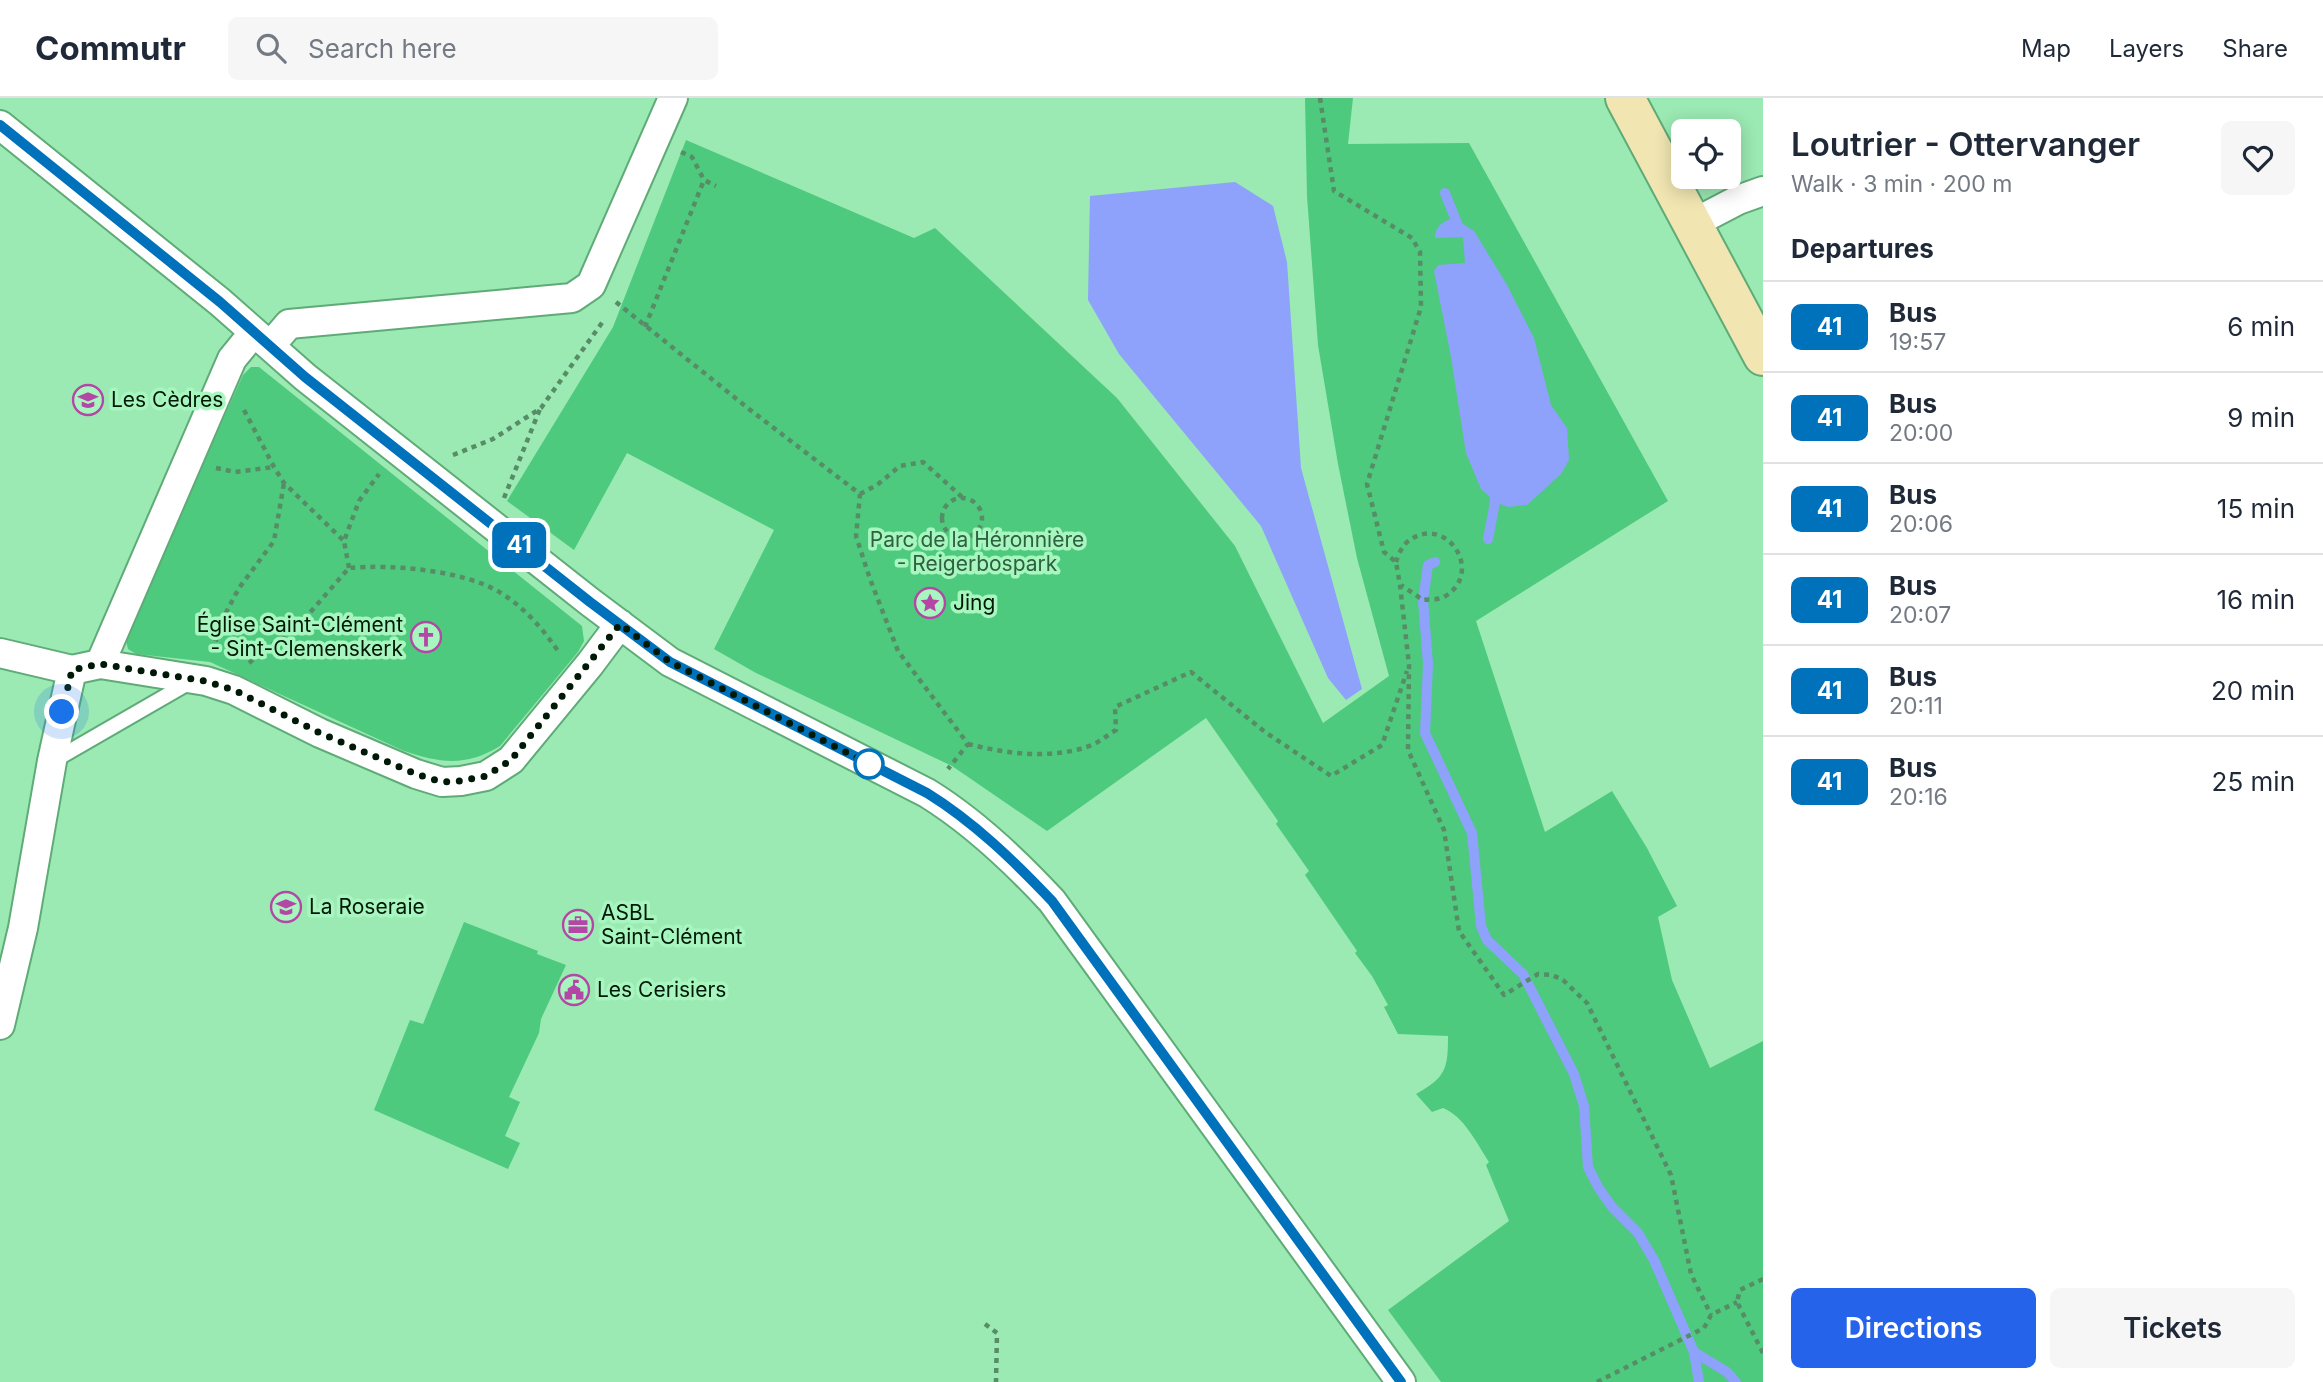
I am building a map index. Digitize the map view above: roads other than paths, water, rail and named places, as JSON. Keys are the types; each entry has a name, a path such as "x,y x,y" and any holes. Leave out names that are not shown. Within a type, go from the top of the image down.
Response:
{"street":[{"path":"100,664 232,359 289,324 572,298 591,285 673,98"},
{"path":"1625,98 1763,356"},
{"path":"0,125 220,302 305,377 670,662 927,793 967,820 1021,867 1052,901 1401,1382"},
{"path":"1692,224 1738,200 1763,191"},
{"path":"0,653 72,670 100,664 203,671 234,690 320,733 416,774 442,782 486,776 511,760 620,624"},
{"path":"0,1025 23,928 52,761 72,670"}],"lane":[{"path":"52,761 203,671"}],"water":[{"path":"1235,182 1273,206 1287,262 1301,468 1362,689 1346,700 1328,678 1261,526 1119,354 1088,300 1090,196"},
{"path":"1454,218 1474,231 1507,285 1534,338 1551,405 1567,428 1569,460 1561,474 1527,505 1508,507 1495,502 1481,489 1466,453 1434,271 1438,265 1465,263 1463,237 1435,238 1440,225"}],"waterway":[{"path":"1445,193 1459,228"},
{"path":"1488,539 1495,502 1494,491"},
{"path":"1435,562 1428,565 1423,600 1428,664 1425,733 1472,833 1481,926 1487,940 1523,974 1574,1074 1584,1106 1588,1167 1612,1207 1638,1233 1654,1260 1694,1352 1699,1382"},
{"path":"1694,1352 1727,1372 1736,1382"}],"place":[{"name":"Les Cèdres","path":"88,400"},
{"name":"Jing","path":"930,603"},
{"name":"Église Saint-Clément - Sint-Clemenskerk","path":"426,637"},
{"name":"La Roseraie","path":"286,907"},
{"name":"ASBL Saint-Clément","path":"578,925"},
{"name":"Les Cerisiers","path":"574,990"}],"park label":[{"name":"Parc de la Héronnière - Reigerbospark","path":"977,552"}]}
